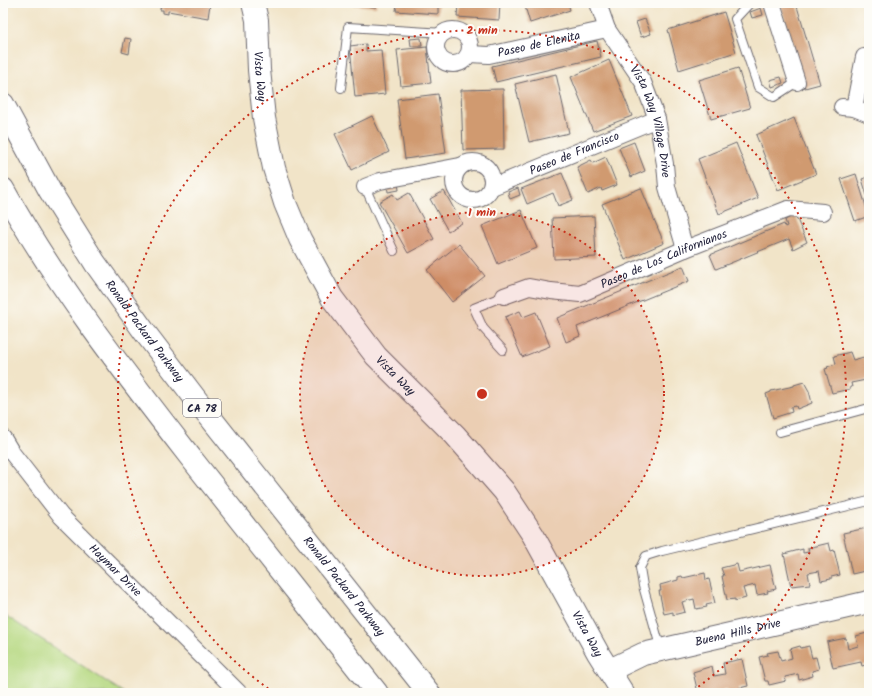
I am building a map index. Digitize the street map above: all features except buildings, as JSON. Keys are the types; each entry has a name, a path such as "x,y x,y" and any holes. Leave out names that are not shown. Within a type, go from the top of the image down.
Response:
{"main road":[{"name":"Vista Way","path":"257,9 259,70 264,118 274,168 285,203 300,239 332,298 376,356 454,435 504,491 533,535 598,653 623,693"},
{"name":"Ronald Packard Parkway","path":"3,104 50,191 96,263 146,334 202,408 429,693"},
{"path":"3,189 51,267 89,323 147,402 377,693"},
{"name":"Buena Hills Drive","path":"610,670 643,654 869,602"}],"street":[{"name":"Vista Way Village Drive","path":"598,3 608,29 643,82 657,119 665,164 667,187 685,249"},
{"path":"772,3 797,82"},
{"name":"Paseo de Elenita","path":"469,54 489,55 608,29"},
{"path":"454,30 463,34 469,43 469,54 461,62 450,64 440,59 437,54 436,42 444,33 454,30"},
{"path":"864,57 848,108 869,114"},
{"name":"Paseo de Francisco","path":"460,166 454,177 456,190 466,199 478,200 489,193 492,187 657,119"},
{"path":"365,187 380,181 460,166 472,161 478,161 484,164 492,174 492,187"},
{"name":"Paseo de Los Californianos","path":"504,296 528,287 580,294 685,249 788,209 823,212"},
{"name":"Haymar Drive","path":"3,438 12,453 61,516 239,693"}],"lane":[{"path":"752,3 749,4 735,19 758,86 774,97 797,82"},
{"path":"341,88 348,28 444,33"},
{"path":"365,187 394,251"},
{"path":"503,350 483,328 474,308 504,296"},
{"path":"780,432 869,408"},
{"path":"661,650 643,586 640,568 646,556 662,550 869,501"}],"green space":[{"path":"3,614 124,693 3,693"}]}
